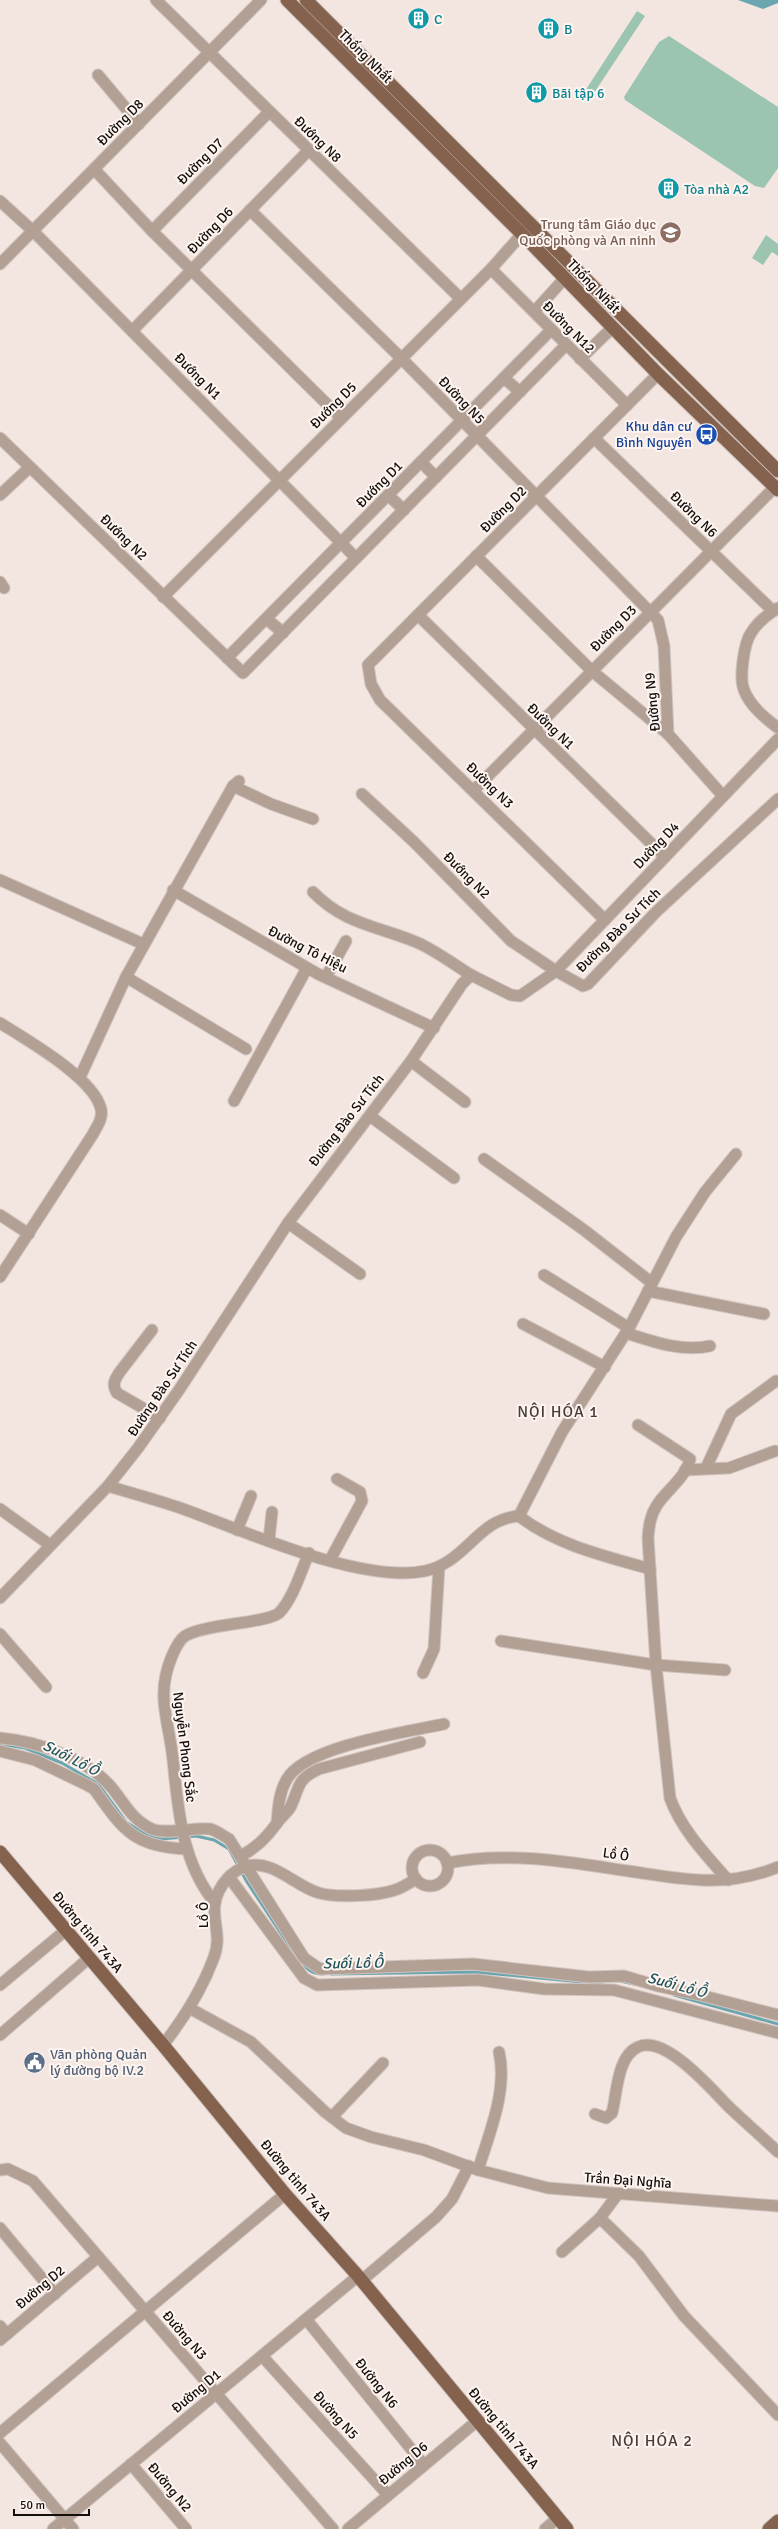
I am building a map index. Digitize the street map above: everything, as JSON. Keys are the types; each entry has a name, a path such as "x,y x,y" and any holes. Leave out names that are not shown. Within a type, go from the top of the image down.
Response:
{"main road":[{"name":"Thống Nhất","path":"287,0 527,230 668,362 778,471"},
{"name":"Thống Nhất","path":"306,0 527,230 564,279 658,374 777,487"},
{"path":"658,374 668,362"},
{"name":"Đường tỉnh 743A","path":"0,1852 163,2045 285,2194 359,2278 567,2529"},
{"path":"769,2529 778,2521"}],"street":[{"name":"Đướng N8","path":"156,0 460,298"},
{"name":"Đường D8","path":"0,264 261,0"},
{"path":"98,75 139,124"},
{"name":"Đường D7","path":"152,231 269,112"},
{"name":"Đường D6","path":"132,331 309,150"},
{"path":"94,169 152,231 341,418"},
{"name":"Đướng N1","path":"0,201 33,231 342,542"},
{"name":"Đường N5","path":"250,210 401,358 651,611"},
{"name":"Đướng D5","path":"163,597 460,298 491,269 527,230"},
{"name":"Đường N12","path":"491,269 626,406"},
{"path":"534,312 564,279"},
{"path":"580,359 612,328"},
{"name":"Đướng D1","path":"228,658 551,330"},
{"path":"267,618 283,633 566,345"},
{"name":"Đường D2","path":"368,665 658,374"},
{"path":"504,378 520,392"},
{"name":"Đướng N2","path":"0,438 243,673 283,633"},
{"name":"Đường N6","path":"594,438 775,610"},
{"path":"421,462 436,477"},
{"path":"0,495 30,467"},
{"name":"Đường D3","path":"474,790 711,550 777,487"},
{"path":"388,495 404,510"},
{"path":"342,542 356,558"},
{"path":"476,556 592,671 668,734"},
{"path":"775,610 750,633 742,670 743,689 753,705 778,728"},
{"name":"Đường N9","path":"651,611 661,629 668,734 723,796"},
{"name":"Đường N1","path":"418,615 534,730 666,857"},
{"name":"Đường N3","path":"368,665 371,684 380,700 474,790 605,920"},
{"name":"Dường D4","path":"556,971 778,739"},
{"path":"80,1077 126,977 143,944 236,783 271,804 313,819"},
{"name":"Đướng N2","path":"362,794 414,842 511,941 556,971"},
{"name":"Đường Đào Sư Tích","path":"0,1598 108,1486 160,1418 288,1223 411,1061 462,984 471,975 511,995 520,996 529,992 556,971 583,986 592,981 656,912 778,799"},
{"path":"0,880 143,944"},
{"name":"Đường Tô Hiệu","path":"173,890 307,968 434,1028"},
{"path":"313,892 324,903 347,918 417,942 471,975"},
{"path":"326,977 346,941"},
{"path":"234,1101 307,968"},
{"path":"126,977 246,1049"},
{"path":"0,1023 80,1077 97,1098 101,1109 101,1120 0,1277"},
{"path":"411,1061 465,1102"},
{"path":"370,1116 454,1178"},
{"path":"519,1516 562,1432 628,1330 676,1237 706,1192 736,1154"},
{"path":"484,1159 584,1230 650,1287 764,1314"},
{"path":"0,1215 29,1234"},
{"path":"288,1223 360,1274"},
{"path":"544,1275 628,1330 664,1346 698,1348 710,1346"},
{"path":"523,1324 605,1367"},
{"path":"152,1330 114,1381 114,1387 118,1393 160,1418"},
{"path":"706,1468 732,1414 776,1381"},
{"path":"638,1425 688,1457 690,1460 685,1470 656,1506 650,1519 648,1538 656,1665 670,1798 675,1812 701,1850 728,1880"},
{"path":"685,1470 739,1466 775,1451"},
{"path":"330,1560 362,1501 360,1492 337,1479"},
{"path":"108,1486 185,1510 237,1530 330,1560 384,1571 412,1573 439,1567 459,1556 495,1521 506,1517 519,1516 533,1527 578,1548 650,1569"},
{"path":"237,1530 251,1496"},
{"path":"0,1509 50,1545"},
{"path":"268,1540 272,1512"},
{"name":"Nguyễn Phong Sắc","path":"215,1903 202,1888 184,1839 162,1697 163,1687 174,1651 185,1636 232,1623 272,1617 279,1613 290,1594 309,1553"},
{"path":"424,1673 434,1649 439,1567"},
{"path":"0,1634 46,1686"},
{"path":"501,1641 656,1665 725,1670"},
{"path":"277,1823 279,1802 287,1778 299,1766 319,1754 444,1724"},
{"path":"0,1738 24,1740 47,1748 91,1770 112,1788 122,1827 137,1838 153,1845 184,1839 212,1829 229,1840 241,1856 238,1871 304,1978 317,1985 478,1980 544,1989 614,1990 778,2015"},
{"path":"241,1856 257,1847 269,1836 290,1807 298,1784 306,1775 320,1769 420,1742"},
{"path":"0,1751 35,1760 82,1782 94,1789 117,1811 154,1830 184,1839"},
{"path":"433,1850 439,1852 447,1863 447,1873 440,1882 429,1886 416,1879 412,1865 413,1860 422,1851 433,1850"},
{"name":"Lồ Ô","path":"447,1863 522,1857 708,1882 728,1880 778,1867"},
{"path":"238,1871 261,1865 319,1893 335,1895 394,1891 416,1879"},
{"path":"238,1871 304,1958 320,1968 473,1964 589,1978 624,1976 658,1986 693,2002 778,2033"},
{"name":"Lồ Ô","path":"163,2045 191,2009 215,1955 218,1933 215,1903 238,1871"},
{"path":"0,1985 66,1930"},
{"path":"0,2035 89,1958"},
{"name":"Trần Đại Nghĩa","path":"191,2009 251,2042 332,2117 346,2128 371,2137 424,2150 474,2168 548,2188 617,2195 778,2206"},
{"path":"595,2114 606,2118 612,2113 617,2080 632,2052 639,2046 655,2047 681,2061 778,2152"},
{"path":"359,2278 422,2231 452,2200 474,2168 500,2088 502,2074 499,2052"},
{"path":"332,2117 383,2063"},
{"name":"Đường N3","path":"4,2170 33,2181 333,2529"},
{"path":"0,2433 285,2194"},
{"path":"562,2252 600,2218 617,2195"},
{"path":"600,2218 639,2256 684,2316 777,2412"},
{"path":"0,2228 55,2294"},
{"name":"Đường D2","path":"2,2333 55,2294 98,2257"},
{"name":"Đường D1","path":"53,2529 306,2319 359,2278"},
{"name":"Đường N6","path":"306,2319 424,2465"},
{"name":"Đường N5","path":"262,2356 388,2495"},
{"name":"Đường D6","path":"348,2529 477,2421"},
{"path":"0,2443 73,2529"},
{"name":"Đường N2","path":"131,2464 186,2529"},
{"path":"545,2529 558,2518"}],"green space":[{"path":"637,11 645,16 592,96 585,91"},
{"path":"669,36 778,107 778,168 764,188 755,186 625,100 624,97 659,42"},
{"path":"766,235 778,244 778,256 772,252 763,265 752,258"}],"water":[{"path":"738,0 778,0 778,3 763,9"}],"waterway":[{"name":"Suối Lồ Ồ","path":"0,1744 25,1748 62,1763 98,1784 126,1822 143,1833 161,1839 196,1836 214,1840 229,1849 247,1882 294,1953"},
{"name":"Suối Lồ Ồ","path":"302,1962 311,1971 323,1974"},
{"name":"Suối Lồ Ồ","path":"331,1974 475,1972 592,1983 604,1982"},
{"name":"Suối Lồ Ồ","path":"620,1981 634,1984"},
{"name":"Suối Lồ Ồ","path":"674,1995 778,2024"}],"place":[{"name":"C","path":"419,19"},
{"name":"B","path":"549,29"},
{"name":"Bãi tập 6","path":"537,93"},
{"name":"Tòa nhà A2","path":"668,189"},
{"name":"Trung tâm Giáo dục Quốc phòng và An ninh","path":"671,232"},
{"name":"Khu dân cư Bình Nguyên","path":"707,434"},
{"name":"Văn phòng Quản lý đường bộ IV.2","path":"34,2062"}],"district":[{"name":"NỘI HÓA 1","path":"558,1411"},
{"name":"NỘI HÓA 2","path":"652,2440"}]}
